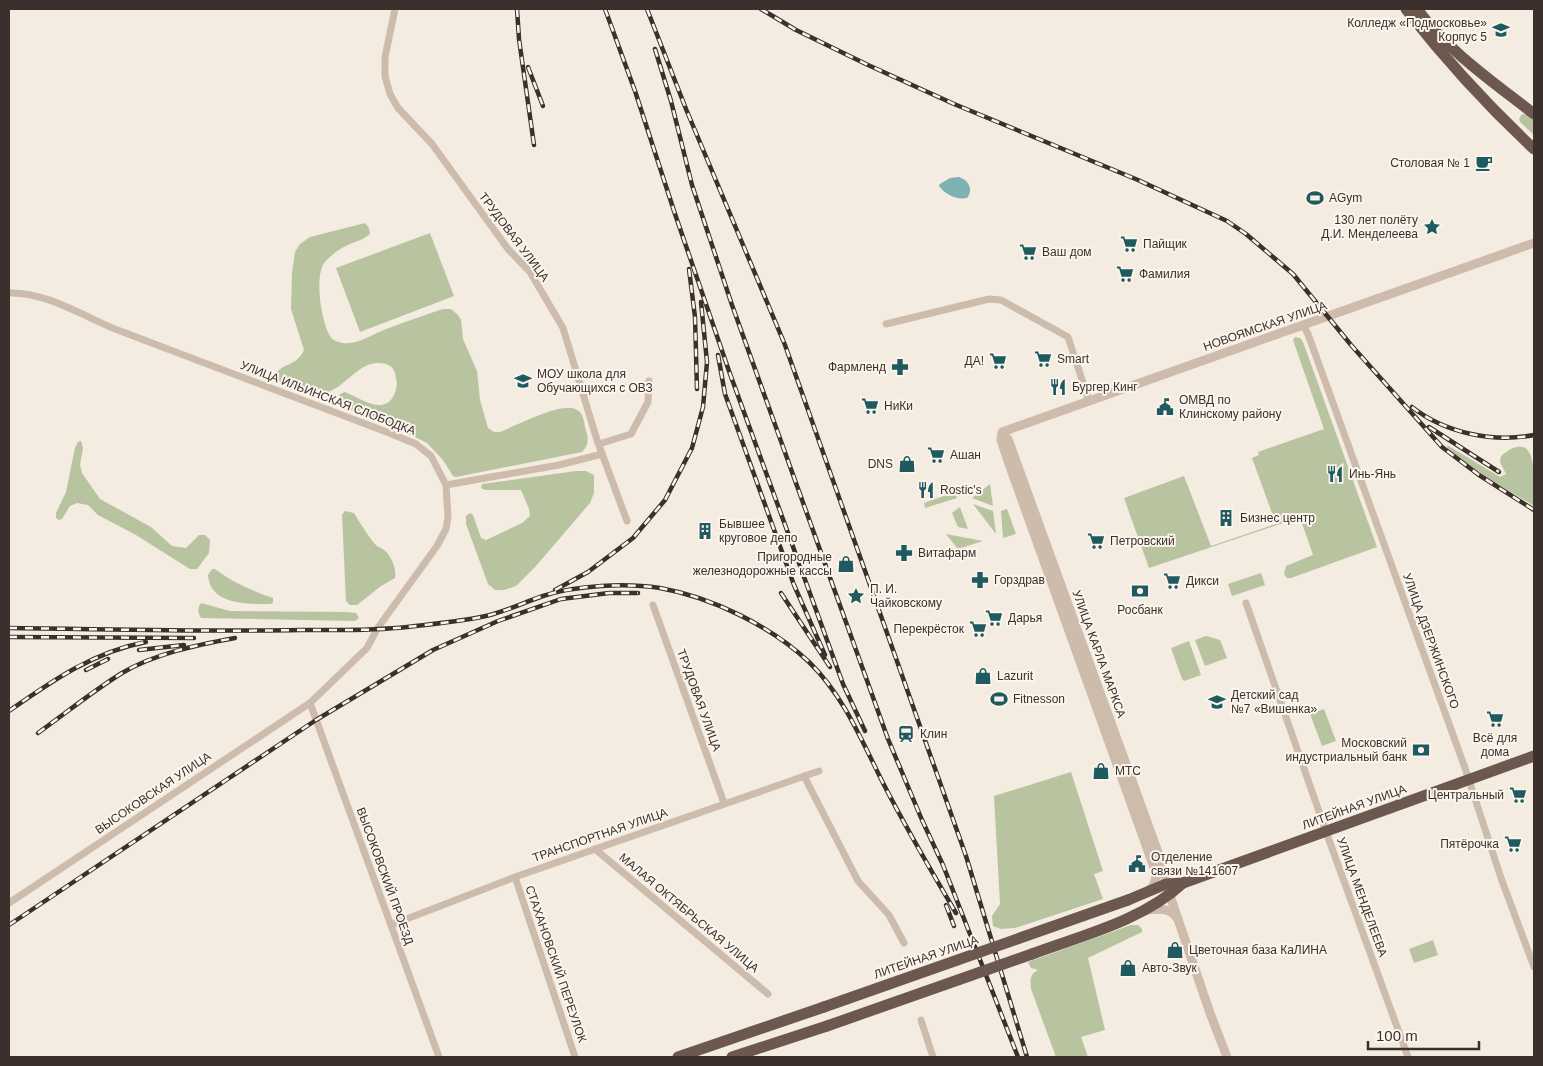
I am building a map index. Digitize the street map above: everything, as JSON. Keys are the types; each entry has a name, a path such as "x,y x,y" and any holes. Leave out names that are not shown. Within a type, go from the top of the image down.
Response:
{"highway":[{"path":"1412,12 1472,66 1531,111"},
{"path":"1412,12 1468,82 1534,149"},
{"path":"1510,126 1505,115 1507,106 1511,104 1531,111"},
{"name":"ЛИТЕЙНАЯ УЛИЦА","path":"732,1057 827,1026 1032,954 1140,913 1168,890 1183,883 1534,756"},
{"name":"ЛИТЕЙНАЯ УЛИЦА","path":"678,1057 1147,892 1168,890"}],"street":[{"name":"ТРУДОВАЯ УЛИЦА","path":"395,9 385,56 385,76 390,94 398,108 432,144 508,249 530,272 563,328 602,454 627,521"},
{"name":"НОВОЯМСКАЯ УЛИЦА","path":"1002,433 1534,242"},
{"name":"УЛИЦА ИЛЬИНСКАЯ СЛОБОДКА","path":"9,293 40,296 97,322 384,430 416,444 431,456 446,485 448,517 446,529 430,558 382,622"},
{"path":"886,324 988,299 1001,300 1068,337 1089,401"},
{"name":"УЛИЦА ДЗЕРЖИНСКОГО","path":"1303,325 1308,334 1469,780 1501,878 1534,967"},
{"path":"599,444 631,434 648,402 649,381"},
{"name":"УЛИЦА КАРЛА МАРКСА","path":"1002,433 1001,440 1009,464 1156,873 1168,890"},
{"name":"УЛИЦА КАРЛА МАРКСА","path":"1002,433 1008,439 1163,866 1168,890 1227,1057"},
{"path":"446,485 559,465 602,454"},
{"name":"УЛИЦА МЕНДЕЛЕЕВА","path":"1246,603 1408,1057"},
{"name":"ТРУДОВАЯ УЛИЦА","path":"653,605 724,804"},
{"name":"ВЫСОКОВСКАЯ УЛИЦА","path":"9,903 310,703 367,648 382,622"},
{"name":"ВЫСОКОВСКИЙ ПРОЕЗД","path":"310,703 439,1057"},
{"name":"ТРАНСПОРТНАЯ УЛИЦА","path":"391,925 515,877 818,771"},
{"path":"804,776 858,881 889,915 904,943"},
{"name":"МАЛАЯ ОКТЯБРЬСКАЯ УЛИЦА","path":"595,849 768,994"},
{"path":"1147,892 1154,886 1156,873"},
{"name":"СТАХАНОВСКИЙ ПЕРЕУЛОК","path":"515,877 575,1057"},
{"path":"1140,913 1163,909 1170,911 1178,919"},
{"path":"921,1020 932,1057"}],"green space":[{"path":"1522,114 1527,115 1534,121 1534,135 1520,122 1519,119"},
{"path":"365,223 369,228 370,234 330,256 322,268 319,287 320,298 324,320 331,337 335,341 343,343 355,342 416,318 443,309 451,309 461,320 463,339 477,371 480,400 488,428 494,432 500,432 551,411 571,408 579,411 584,420 588,440 582,452 456,477 453,476 443,460 427,443 385,422 343,407 338,399 340,394 345,392 371,404 383,405 393,397 396,388 397,382 392,367 376,363 367,365 336,388 318,394 303,391 278,381 276,374 297,359 304,350 291,309 292,273 295,252 300,244 310,237"},
{"path":"430,233 454,296 360,332 336,268"},
{"path":"1295,337 1300,338 1303,342 1377,547 1287,578 1284,574 1286,566 1313,555 1302,523 1292,520 1149,568 1124,498 1184,476 1211,546 1276,524 1252,458 1259,455 1258,452 1324,429 1293,340"},
{"path":"81,441 83,448 80,465 82,473 100,499 151,527 172,546 186,548 199,535 205,535 210,540 209,553 197,569 190,569 136,535 98,515 88,505 77,503 70,506 62,519 56,518 56,513 66,492 75,448 78,442"},
{"path":"1447,445 1500,477 1506,474 1500,462 1501,456 1514,448 1523,447 1529,452 1532,460 1534,506 1468,465 1448,449"},
{"path":"586,471 594,475 594,493 590,503 536,566 516,586 504,590 495,590 488,584 466,524 466,516 470,513 473,515 481,538 486,540 522,523 530,516 521,490 485,490 481,488 482,484"},
{"path":"990,484 993,506 972,498"},
{"path":"955,492 957,498 925,508 924,503"},
{"path":"973,504 993,511 996,534"},
{"path":"960,507 968,529 958,527 952,513"},
{"path":"1007,509 1016,534 1003,538 1001,511"},
{"path":"345,511 354,513 374,543 389,555 395,571 395,578 381,586 357,605 350,605 346,601 342,515"},
{"path":"946,534 983,541 958,549"},
{"path":"212,569 242,586 273,598 273,603 241,603 222,597 210,585 208,575"},
{"path":"1261,573 1265,585 1232,596 1228,584"},
{"path":"201,603 230,611 344,612 356,613 359,618 355,621 201,618 198,610"},
{"path":"1206,636 1220,640 1227,658 1205,666 1195,640"},
{"path":"1189,641 1201,675 1184,681 1171,648"},
{"path":"1324,709 1336,741 1322,746 1310,714"},
{"path":"1071,772 1103,871 1094,874 1103,899 1015,928 1001,929 993,926 992,916 1000,904 994,796"},
{"path":"1131,925 1138,925 1142,932 1088,958 1105,1030 1081,1037 1088,1057 1056,1057 1031,989 1031,978 1033,973 1038,970 1031,968 1028,962"},
{"path":"1433,940 1438,955 1414,963 1409,949"}],"water":[{"path":"959,177 969,185 970,191 967,198 951,196 939,186 950,178"}],"railway":[{"path":"517,9 519,39 534,145"},
{"path":"605,9 635,91 729,371 843,684 865,731"},
{"path":"647,9 686,109 785,345 966,856 1027,1057"},
{"path":"761,9 796,30 868,65 954,104 1138,180 1227,221 1246,234 1293,274 1351,345 1442,447 1479,475 1534,510"},
{"path":"655,49 671,101 692,185 732,305 888,739 943,865 1018,1057"},
{"path":"528,67 543,106"},
{"path":"689,269 695,317 697,389"},
{"path":"555,590 588,572 633,538 665,500 692,448 703,407 707,362 701,302"},
{"path":"718,355 725,394 794,585 825,655"},
{"path":"1412,407 1439,423 1470,434 1502,438 1534,435"},
{"path":"1429,427 1499,472"},
{"path":"9,628 227,631 381,629 481,617 504,611 556,592 586,587 647,586 699,598 759,625 794,649 821,675 842,703 927,864 956,913"},
{"path":"9,925 316,720 433,650 498,621 561,599 609,593 638,593"},
{"path":"781,593 830,667"},
{"path":"9,637 194,638"},
{"path":"38,733 101,687 135,666 177,651 235,638"},
{"path":"9,711 57,679 91,660 146,642"},
{"path":"139,650 184,645"},
{"path":"86,670 108,659"},
{"path":"946,905 954,926"}],"place":[{"name":"Колледж «Подмосковье» Корпус 5","path":"1501,30"},
{"name":"Столовая № 1","path":"1484,163"},
{"name":"AGym","path":"1315,198"},
{"name":"130 лет полёту Д.И. Менделеева","path":"1432,227"},
{"name":"Пайщик","path":"1129,244"},
{"name":"Ваш дом","path":"1028,252"},
{"name":"Фамилия","path":"1125,274"},
{"name":"Smart","path":"1043,359"},
{"name":"ДА!","path":"998,361"},
{"name":"Фармленд","path":"900,367"},
{"name":"МОУ школа для Обучающихся с ОВЗ","path":"523,381"},
{"name":"Бургер Кинг","path":"1058,387"},
{"name":"НиКи","path":"870,406"},
{"name":"ОМВД по Клинскому району","path":"1165,407"},
{"name":"Ашан","path":"936,455"},
{"name":"DNS","path":"907,464"},
{"name":"Инь-Янь","path":"1335,474"},
{"name":"Rostic's","path":"926,490"},
{"name":"Бизнес центр","path":"1226,518"},
{"name":"Бывшее круговое депо","path":"705,531"},
{"name":"Петровский","path":"1096,541"},
{"name":"Витафарм","path":"904,553"},
{"name":"Пригородные железнодорожные кассы","path":"846,564"},
{"name":"Горздрав","path":"980,580"},
{"name":"Дикси","path":"1172,581"},
{"name":"Росбанк","path":"1140,591"},
{"name":"П. И. Чайковскому","path":"856,596"},
{"name":"Дарья","path":"994,618"},
{"name":"Перекрёсток","path":"978,629"},
{"name":"Lazurit","path":"983,676"},
{"name":"Fitnesson","path":"999,699"},
{"name":"Детский сад №7 «Вишенка»","path":"1217,702"},
{"name":"Всё для дома","path":"1495,719"},
{"name":"Клин","path":"906,734"},
{"name":"Московский индустриальный банк","path":"1421,750"},
{"name":"МТС","path":"1101,771"},
{"name":"Центральный","path":"1518,795"},
{"name":"Пятёрочка","path":"1513,844"},
{"name":"Отделение связи №141607","path":"1137,864"},
{"name":"Цветочная база КаЛИНА","path":"1175,950"},
{"name":"Авто-Звук","path":"1128,968"}]}
